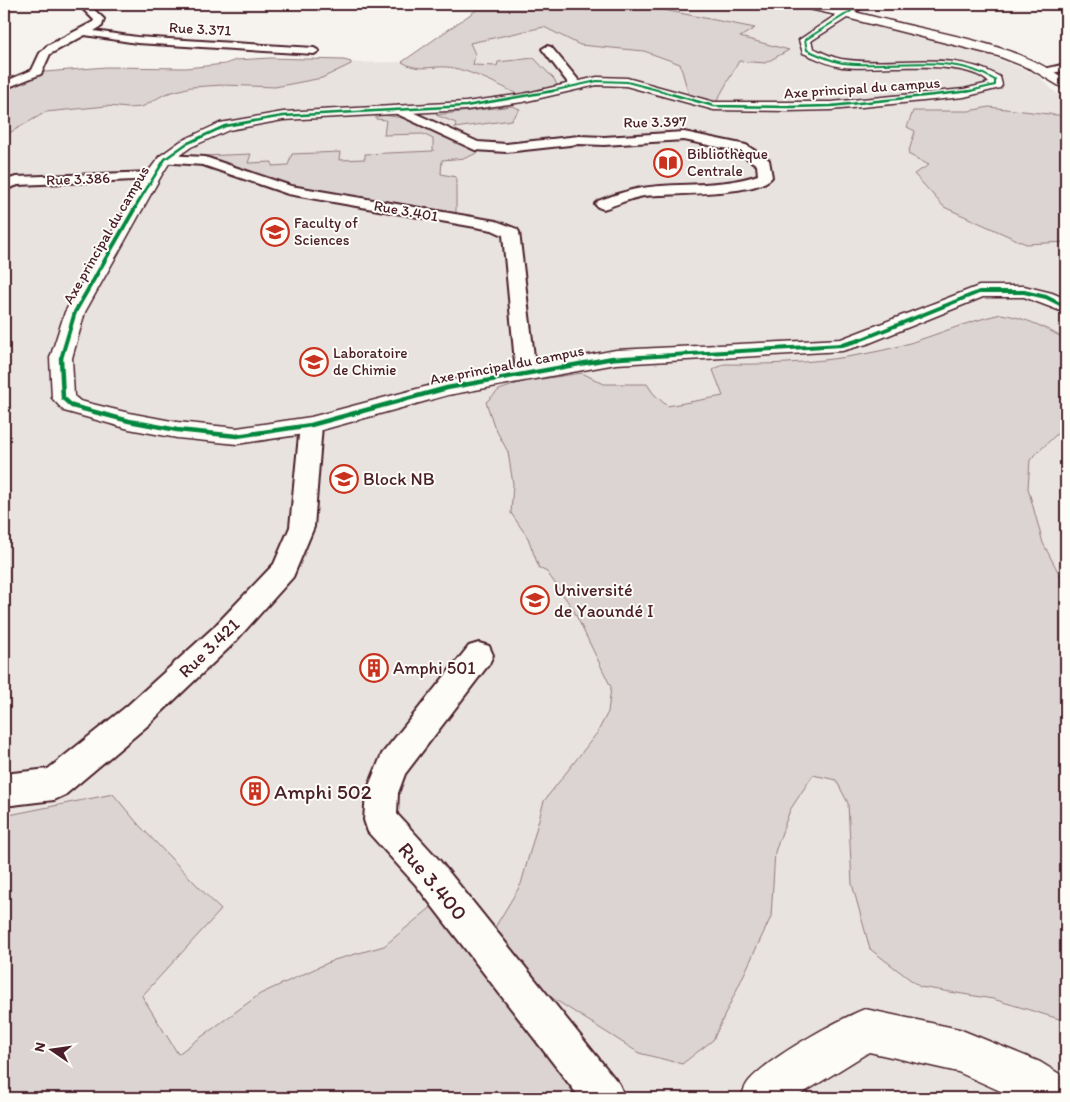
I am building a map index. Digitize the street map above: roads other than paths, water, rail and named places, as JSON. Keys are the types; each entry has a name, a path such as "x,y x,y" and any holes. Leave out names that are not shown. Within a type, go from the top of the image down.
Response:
{"street":[{"path":"4,86 37,72 45,53 51,48 98,24 99,19 83,4"},
{"path":"800,4 854,8 994,51 1048,71 1066,86"},
{"name":"Axe principal du campus","path":"854,8 805,40 807,50 843,63 965,68 990,75 995,80 995,85 964,93 830,106 788,107 714,106 628,82 598,81 523,98 466,106 283,116 245,121 202,135 164,159 75,312 61,358 63,398 72,406 177,430 237,436 311,424 447,388 616,358 842,345 860,340 978,292 999,289 1033,293 1066,307"},
{"name":"Rue 3.371","path":"86,31 92,34 137,40 314,51"},
{"path":"547,50 576,86"},
{"path":"1048,71 1066,67"},
{"name":"Rue 3.397","path":"399,110 476,146 506,148 579,140 604,141 684,136 741,148 764,163 765,177 746,185 715,190 644,192 603,204"},
{"name":"Rue 3.401","path":"164,159 204,161 288,190 496,226 511,232 526,373"},
{"name":"Rue 3.386","path":"4,186 16,181 153,176"},
{"name":"Rue 3.421","path":"4,790 54,784 137,716 223,636 284,570 302,527 311,424"},
{"name":"Rue 3.400","path":"479,656 393,765 382,793 380,820 428,872 605,1098"},
{"path":"763,1098 782,1080 865,1030 958,1051 1024,1078 1057,1098"}],"place":[{"name":"Bibliothèque Centrale","path":"668,163"},
{"name":"Faculty of Sciences","path":"275,232"},
{"name":"Laboratoire de Chimie","path":"314,362"},
{"name":"Block NB","path":"344,479"},
{"name":"Université de Yaoundé I","path":"535,600"},
{"name":"Amphi 501","path":"374,668"},
{"name":"Amphi 502","path":"255,791"}]}
